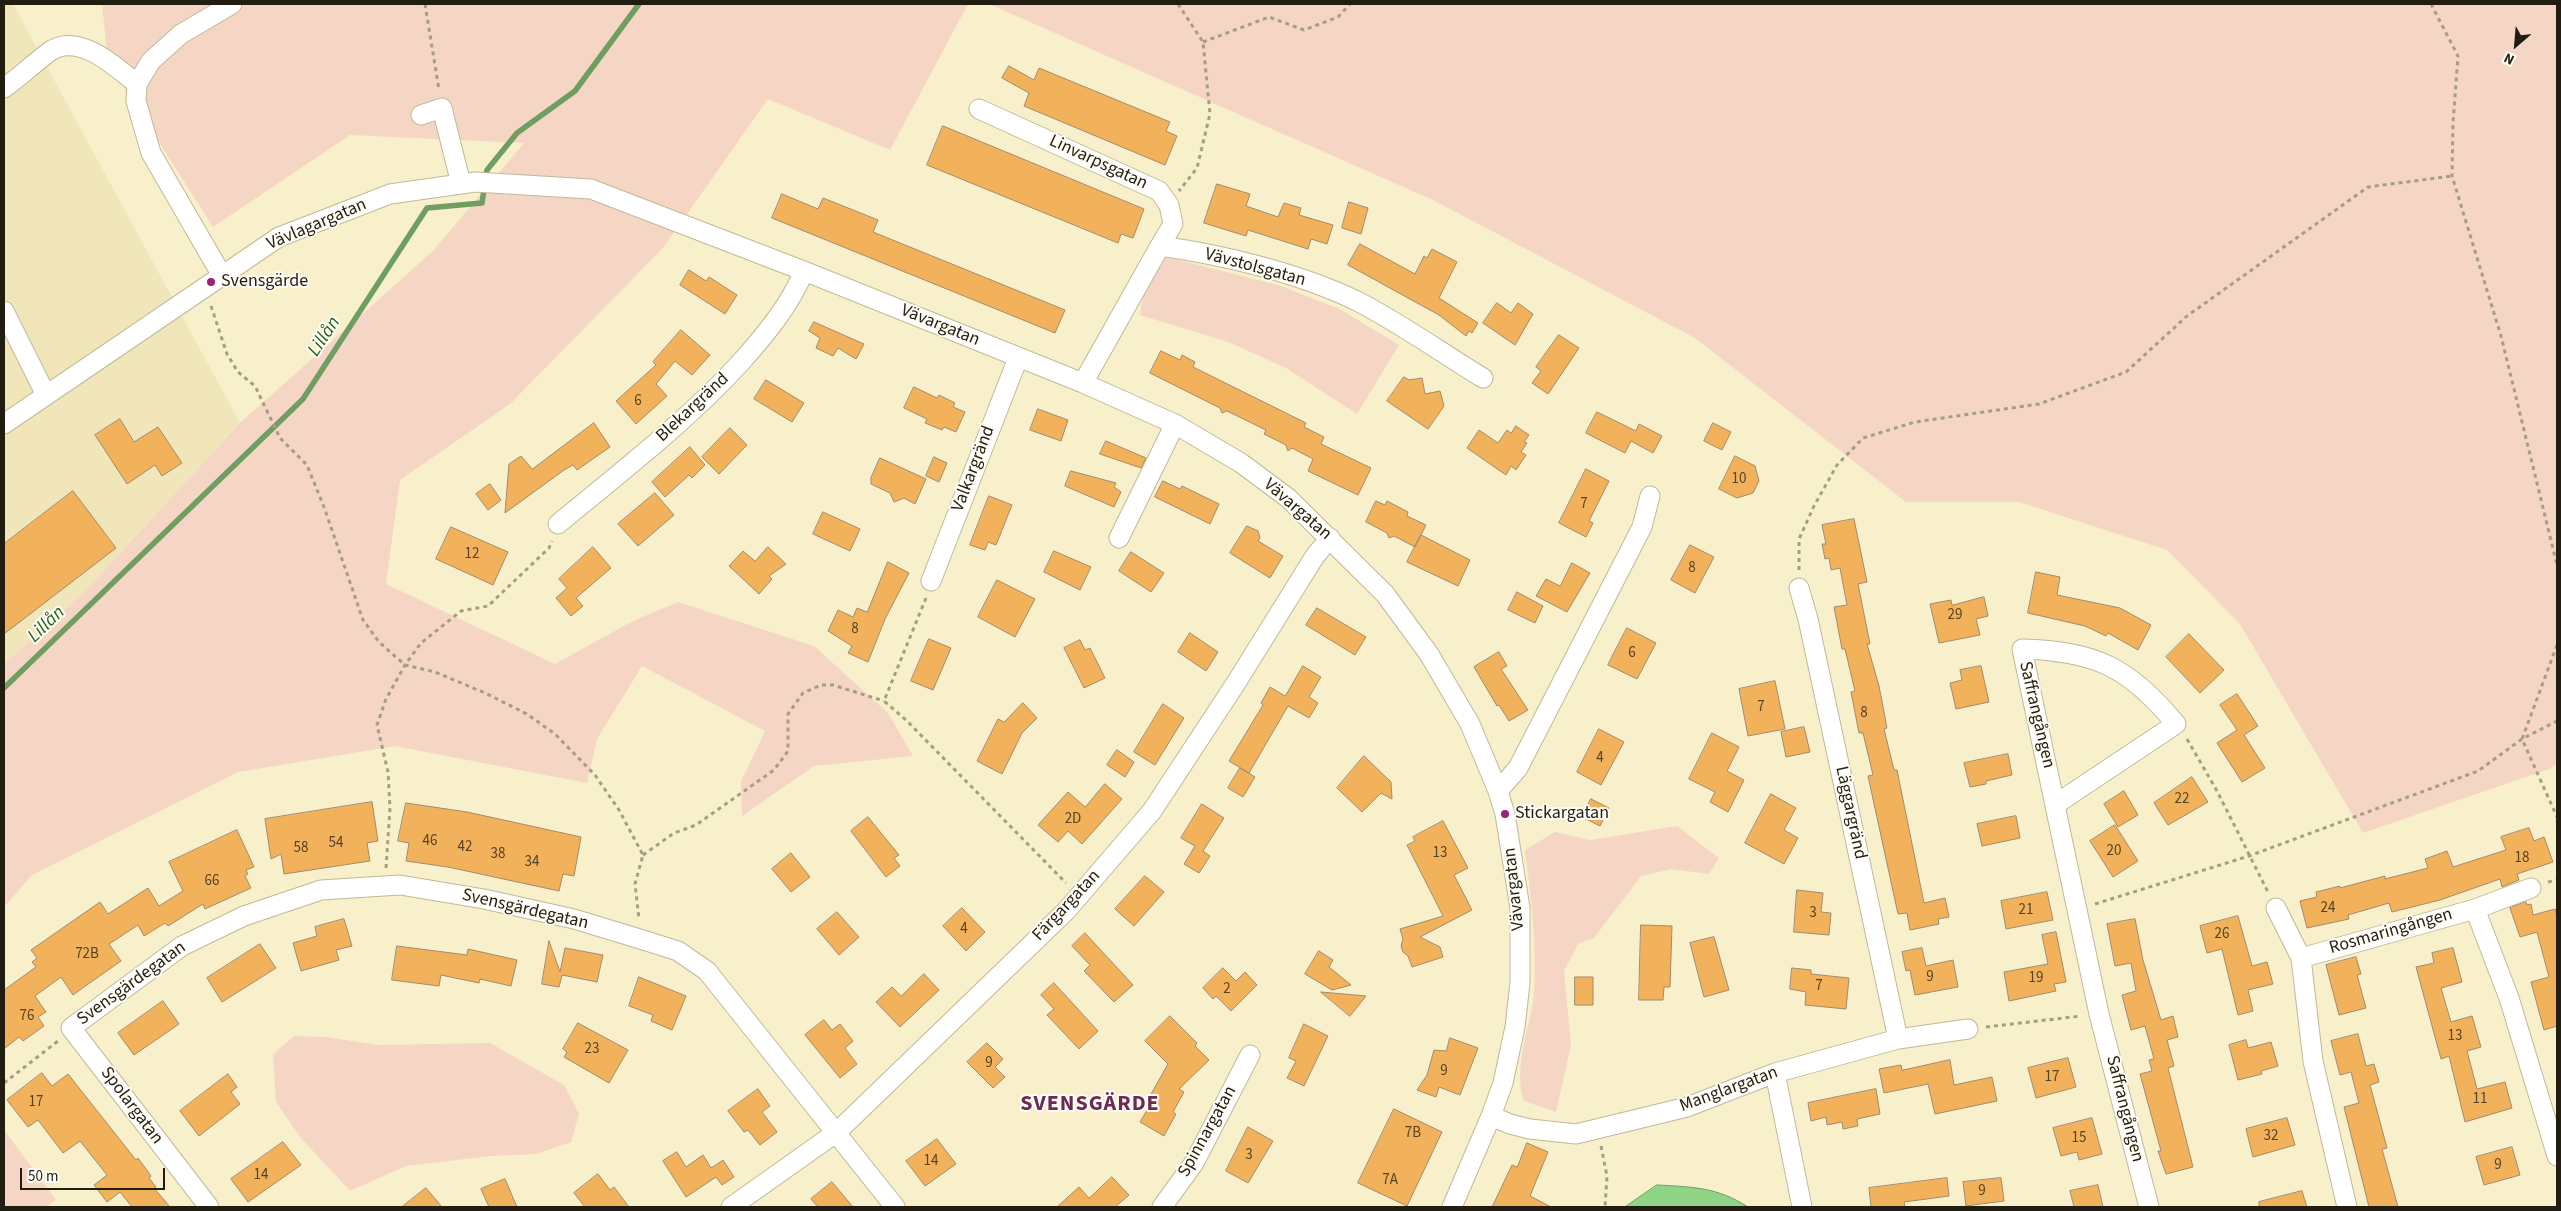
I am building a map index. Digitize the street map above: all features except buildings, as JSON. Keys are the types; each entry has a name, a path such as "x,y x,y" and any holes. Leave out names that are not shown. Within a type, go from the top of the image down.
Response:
{"street":[{"path":"221,274 151,153 136,101 137,84 151,61 181,34 232,4"},
{"path":"4,88 56,48 77,47 102,56 137,84"},
{"path":"421,115 442,108 468,183"},
{"name":"Linvarpsgatan","path":"979,109 1159,190 1168,205"},
{"name":"Vävlagargatan","path":"4,424 221,274 279,237 390,194 468,183 591,189"},
{"name":"Vävargatan","path":"591,189 804,271 1083,383 1175,424 1241,463 1288,498 1385,594 1429,654 1470,724 1498,790 1505,814 1520,908 1520,983 1505,1074 1491,1116 1452,1207"},
{"path":"1083,383 1173,224 1168,205"},
{"name":"Vävstolsgatan","path":"1160,246 1211,253 1324,287 1358,302 1483,378"},
{"name":"Blekargränd","path":"558,524 708,398 765,335 797,287 804,271"},
{"path":"4,311 46,395"},
{"name":"Valkargränd","path":"931,581 1018,358"},
{"path":"1119,538 1175,424"},
{"path":"1498,790 1518,768 1543,722 1642,527 1650,496"},
{"name":"Färgargatan","path":"731,1207 837,1132 1066,911 1152,810 1236,683 1314,556 1330,538"},
{"name":"Läggargränd","path":"1799,588 1808,619 1898,1039"},
{"name":"Saffrangången","path":"2149,1207 2100,1014 2022,649 2056,650 2089,656 2122,673 2155,698 2176,724"},
{"path":"2056,804 2176,724"},
{"name":"Svensgärdegatan","path":"72,1028 182,946 244,916 321,890 400,885 484,899 574,919 678,951 707,971 895,1207"},
{"path":"2475,909 2531,888"},
{"path":"2276,908 2301,958 2313,1061 2347,1207"},
{"name":"Rosmaringången","path":"2301,958 2475,909 2508,998 2557,1156"},
{"name":"Spolargatan","path":"72,1028 209,1207"},
{"name":"Manglargatan","path":"1491,1116 1510,1124 1530,1129 1576,1134 1687,1107 1775,1073 1898,1039 1968,1029"},
{"name":"Spinnargatan","path":"1162,1207 1194,1164 1250,1055"},
{"path":"1775,1073 1802,1207"}],"path":[{"path":"425,4 442,108"},
{"path":"1168,205 1197,168 1210,114 1203,42 1178,4"},
{"path":"1203,42 1269,17 1304,30 1338,17 1350,4"},
{"path":"2431,4 2458,56 2453,123 2452,176 2501,336 2557,565"},
{"path":"1799,588 1798,539 1837,465 1863,438 1914,422 2039,404 2126,372 2187,316 2285,248 2368,187 2452,176"},
{"path":"204,287 227,354 238,372 255,386 280,438 307,465 328,516 364,620 379,642 405,665 435,672 485,693 526,714 555,734 595,774 620,810 643,855"},
{"path":"385,886 390,808 388,772 377,725 386,699 405,665 421,643 462,612 488,606 549,548 558,524"},
{"path":"884,701 922,611 931,581"},
{"path":"2557,645 2522,739 2557,817"},
{"path":"640,939 635,884 643,855 674,833 696,825 774,770 788,751 788,714 803,693 821,685 833,685 884,701 906,720 1079,895"},
{"path":"2078,910 2249,856 2478,771 2522,739 2557,721"},
{"path":"2176,724 2212,783 2276,908"},
{"path":"1968,1029 2100,1014"},
{"path":"4,1083 49,1049 72,1028"},
{"path":"1597,1130 1607,1176 1605,1207"}],"shaded area":[{"path":"4,4 13,4 240,423 86,590 4,664"},
{"path":"102,4 968,4 890,150 768,99 663,248 510,404 400,480 386,584 555,664 633,621 678,602 814,646 888,713 913,756 814,766 742,816 741,782 765,731 642,666 597,739 587,783 395,746 238,772 32,875 4,907 4,664 86,590 240,423 433,251 524,143 350,135 213,227 108,62"},
{"path":"989,4 2557,4 2557,764 2549,769 2363,833 2240,624 2167,550 2019,502 1906,502 1695,338 1435,201"},
{"path":"1166,257 1278,285 1340,309 1399,345 1357,414 1286,368 1228,342 1140,315 1143,293"},
{"path":"1677,826 1719,858 1709,874 1671,869 1641,876 1594,938 1578,944 1564,971 1571,1045 1556,1112 1524,1101 1520,1075 1521,1061 1532,1006 1535,974 1533,921 1525,850 1555,832 1590,840"},
{"path":"294,1036 327,1037 377,1045 490,1043 564,1085 579,1114 571,1142 536,1154 491,1156 406,1166 350,1191 300,1137 276,1102 273,1054"},
{"path":"4,1130 56,1200 46,1207 4,1207"},
{"path":"1657,1185 1704,1189 1726,1195 1748,1207 1625,1207"}],"waterway":[{"name":"Lillån","path":"4,688 303,399 427,208 482,203 487,170 517,133 575,91 639,4"}],"place":[{"name":"Svensgärde","path":"211,282"},
{"name":"Stickargatan","path":"1505,814"}],"district":[{"name":"SVENSGÄRDE","path":"1090,1105"}]}
